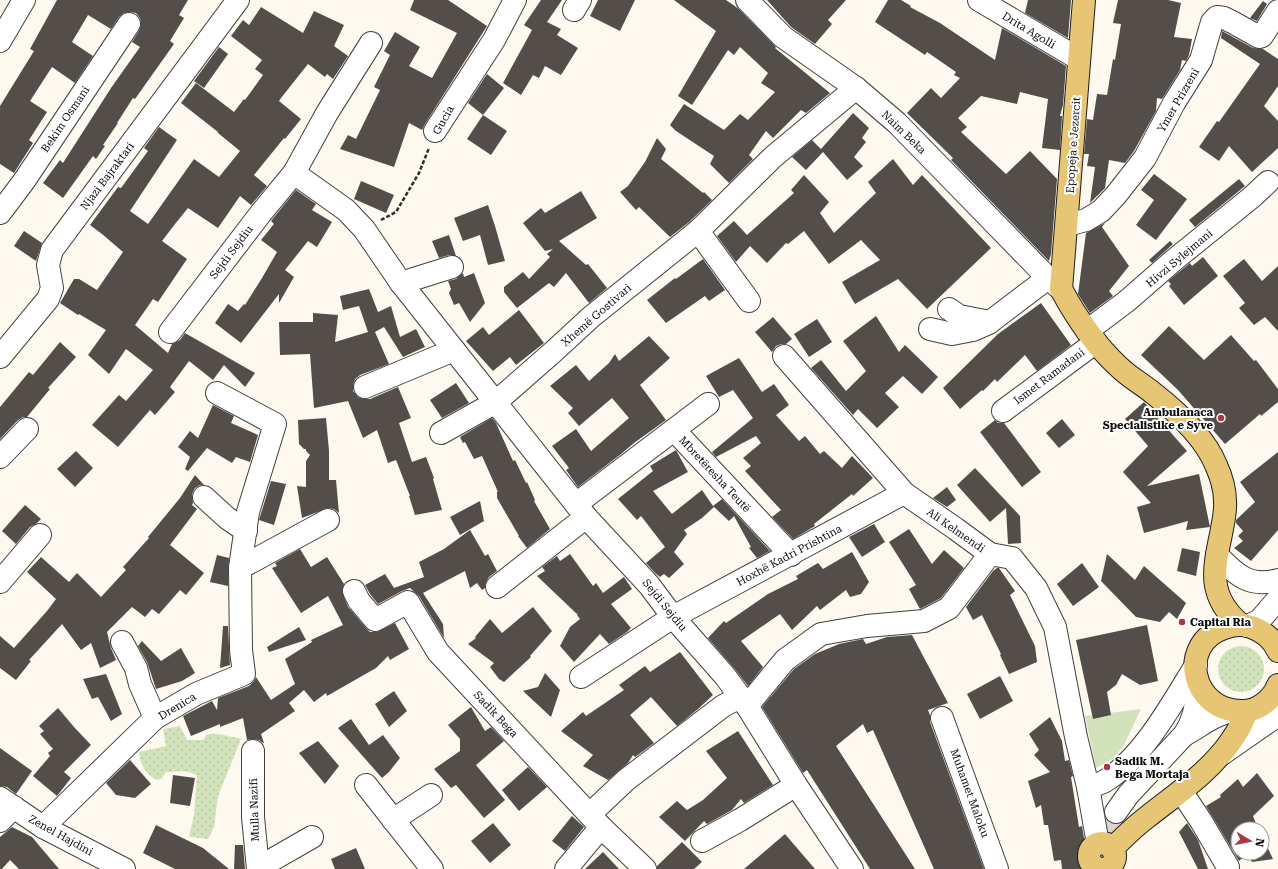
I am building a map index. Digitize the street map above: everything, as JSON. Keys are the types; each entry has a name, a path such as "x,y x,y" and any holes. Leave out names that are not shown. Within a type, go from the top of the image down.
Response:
{"main road":[{"name":"Epopeja e Jezercit","path":"1054,283 1067,225 1084,0"},
{"name":"Ismet Ramadani","path":"1054,283 1092,336 1119,367 1154,393 1188,425 1206,446 1216,465 1222,483 1225,501 1223,523 1217,555 1215,582 1218,596 1225,610 1244,625"},
{"name":"Ismet Ramadani","path":"1197,673 1198,653 1204,643 1214,618 1218,596"},
{"path":"1204,643 1208,637 1220,629 1234,625 1244,625 1258,629 1267,635 1276,647"},
{"path":"1197,673 1202,692 1210,701 1221,708 1260,708"},
{"path":"1099,868 1111,864 1114,861 1114,852 1105,846 1181,791 1212,765 1238,731 1244,718 1260,708 1271,696 1278,685"}],"street":[{"path":"0,41 24,0"},
{"name":"Njazi Bajraktari","path":"0,357 48,299 52,288 48,265 52,250 238,0"},
{"name":"Gucia","path":"435,131 494,40 515,0"},
{"name":"Naim Beka","path":"747,0 783,37 856,88 896,123 1054,283"},
{"name":"Drita Agolli","path":"979,0 1079,60"},
{"name":"Ymer Prizreni","path":"1067,225 1086,220 1101,211 1116,195 1144,158 1174,103 1201,60 1212,22 1217,17 1224,18 1259,37 1262,36 1278,11"},
{"name":"Bekim Osmani","path":"0,213 24,181 129,24"},
{"name":"Sejdi Sejdiu","path":"170,332 261,213 294,173 327,113 371,43"},
{"name":"Xhemë Gostivari","path":"496,402 591,317 698,231 773,157 856,88"},
{"name":"Sejdi Sejdiu","path":"294,173 346,210 364,229 401,283 581,511 649,584 673,617 726,676 744,701 796,785 852,869"},
{"name":"Hivzi Sylejmani","path":"1092,336 1127,301 1268,182"},
{"path":"698,231 749,301"},
{"path":"401,283 452,267"},
{"path":"930,329 952,334 973,330 990,322 1054,283"},
{"path":"949,309 959,316 990,322"},
{"name":"Ismet Ramadani","path":"1003,411 1092,336"},
{"path":"366,387 454,350"},
{"name":"Ali Kelmendi","path":"784,356 904,493 990,554 1012,558 1036,588 1054,627 1076,737 1088,787 1105,846"},
{"name":"Drenica","path":"42,827 155,718 196,694 244,674 241,650 240,568 248,512 276,424 217,393"},
{"path":"441,433 496,402"},
{"path":"674,430 708,404"},
{"path":"0,457 27,429"},
{"name":"Mbretëresha Teutë","path":"581,511 674,430 791,554"},
{"name":"Hoxhë Kadri Prishtina","path":"581,677 673,617 904,493"},
{"path":"204,497 227,518 246,532"},
{"path":"497,587 581,511"},
{"path":"240,568 328,520"},
{"path":"0,582 40,535"},
{"path":"566,869 595,821 626,780 717,710 744,701 785,660 821,634 867,626 924,621 949,608 990,554"},
{"path":"1217,555 1232,571 1242,578 1254,582 1278,580"},
{"name":"Sadik Bega","path":"354,591 359,600 375,620 408,602 438,652 595,821 645,869"},
{"path":"1244,625 1259,620 1278,599"},
{"path":"1276,647 1272,632 1278,610"},
{"path":"122,642 136,668 140,684 155,718"},
{"path":"1088,787 1104,782 1119,771 1134,756 1170,706 1197,673"},
{"path":"1116,812 1128,795 1184,735 1191,725 1198,696 1197,673"},
{"path":"1184,735 1220,714 1260,708"},
{"path":"1221,755 1260,708"},
{"name":"Muhamet Maloku","path":"942,718 997,869"},
{"name":"Mulla Nazifi","path":"253,751 253,817 259,869"},
{"path":"366,785 432,869"},
{"path":"702,841 740,820 796,785"},
{"path":"1181,791 1201,821 1228,867"},
{"path":"393,820 431,795"},
{"name":"Zenel Hajdini","path":"5,809 124,869"},
{"name":"Mulla Nazifi","path":"259,869 265,864 312,838"}],"path":[{"name":"Gucia","path":"364,229 396,212 419,173 435,131"}],"green space":[{"path":"1236,646 1246,646 1254,650 1260,656 1264,664 1264,674 1260,682 1254,688 1246,692 1236,692 1228,688 1222,682 1218,674 1218,664 1222,656 1228,650"},
{"path":"1141,709 1123,747 1112,759 1096,768 1085,716"},
{"path":"180,726 187,740 203,740 207,734 219,734 241,739 218,796 214,827 208,839 189,837 194,815 197,775 185,771 166,772 161,779 157,780 147,772 142,765 139,752 166,746 163,729"}],"building":[{"path":"57,0 188,0 179,15 184,18 170,41 174,44 135,99 133,98 103,145 105,146 96,159 93,156 63,198 43,183 60,160 63,163 111,88 140,47 132,42 139,31 141,24 140,18 136,13 124,13 119,17 111,29 88,15 72,42 93,56 75,83 52,67 30,101 47,112 29,140 33,143 14,173 0,164 0,106 34,51 30,49"},
{"path":"414,0 448,0 487,26 422,130 409,123 394,167 340,149 348,135 356,139 380,90 374,87 390,55 384,51 395,32 420,47 409,66 432,78 457,33 410,10"},
{"path":"541,0 562,0 547,22 561,29 557,35 578,48 561,75 545,66 539,78 533,75 521,95 503,83 532,30 524,25"},
{"path":"598,0 635,0 620,31 590,16"},
{"path":"674,0 726,0 739,9 776,47 775,48 830,93 806,113 801,110 773,138 766,131 749,155 753,159 729,183 710,164 714,156 676,131 670,125 684,104 724,130 740,114 748,120 775,92 761,83 768,73 740,47 734,55 728,50 692,105 678,96 716,31"},
{"path":"767,0 846,0 828,20 832,24 815,44 791,27"},
{"path":"888,0 901,0 911,6 910,7 940,23 995,60 1002,28 1066,66 1063,105 1060,116 1062,116 1060,150 1042,148 1048,99 1020,92 1017,104 981,96 958,118 967,127 961,132 1006,174 1030,151 1057,179 1051,254 1049,261 951,160 953,158 907,113 931,88 941,98 960,78 954,75 956,72 927,52 925,55 875,22"},
{"path":"1028,0 1071,0 1068,38 1025,13"},
{"path":"1118,0 1168,0 1181,3 1174,37 1192,39 1189,55 1186,61 1182,60 1180,70 1162,99 1157,98 1156,111 1134,151 1125,163 1109,160 1105,188 1090,203 1095,167 1087,166 1089,154 1084,154 1087,119 1093,120 1097,94 1107,95 1121,24 1113,23"},
{"path":"1263,1 1267,4 1257,21 1250,18"},
{"path":"261,7 303,33 314,11 344,25 334,46 348,56 333,79 327,74 325,77 308,64 279,101 301,119 254,175 267,186 251,205 240,196 218,228 188,208 175,224 162,241 187,259 158,302 153,299 135,325 168,353 172,344 180,340 185,333 255,373 245,387 224,365 213,380 189,361 170,387 175,392 155,415 150,410 118,447 92,425 119,395 126,401 153,370 126,349 109,374 88,355 106,330 79,314 78,315 60,303 74,279 79,279 97,290 123,252 90,225 118,187 121,188 148,151 144,148 159,127 177,140 130,211 148,224 194,159 219,177 240,151 181,103 196,83 234,112 244,99 245,100 263,75 255,69 262,60 231,36 243,20 249,25"},
{"path":"1222,31 1253,48 1263,49 1278,59 1278,86 1264,106 1278,121 1278,148 1252,172 1229,146 1219,161 1199,147 1217,121 1219,122 1260,64 1221,38"},
{"path":"219,47 228,54 204,88 194,81"},
{"path":"487,74 504,88 483,115 468,103"},
{"path":"853,113 869,128 862,138 866,142 854,157 863,166 847,180 823,152 806,170 792,157 812,140 821,149"},
{"path":"483,115 507,131 491,155 467,139"},
{"path":"657,138 666,149 661,159 703,193 704,192 712,200 688,223 670,237 639,207 636,210 620,192 628,186 645,162"},
{"path":"893,159 913,185 922,175 991,248 927,309 898,279 855,304 842,282 880,260 861,240 829,264 804,231 788,244 786,243 767,263 750,246 736,262 717,236 734,221 747,235 794,193 791,190 804,175 829,202 820,213 834,233 876,193 868,182"},
{"path":"1154,174 1187,199 1156,240 1136,225 1154,200 1141,190"},
{"path":"1239,179 1245,186 1195,227 1189,220"},
{"path":"361,181 394,195 386,213 354,199"},
{"path":"296,190 316,204 312,210 332,222 317,247 308,241 285,270 294,277 279,303 279,294 241,343 215,323 228,304 238,311 244,304 245,305 262,278 277,252 261,240 274,224 271,221"},
{"path":"581,191 597,218 559,241 586,265 588,264 607,288 589,303 566,273 554,287 549,283 517,308 504,292 504,287 523,272 529,279 550,257 547,254 553,249 545,251 523,223 541,208 545,213"},
{"path":"488,205 505,261 488,265 480,235 463,241 454,218"},
{"path":"1105,223 1102,227 1129,266 1109,291 1113,296 1090,313 1078,294 1086,233"},
{"path":"24,231 42,243 36,261 14,246"},
{"path":"449,235 456,256 449,255 439,258 432,241"},
{"path":"1170,241 1173,244 1152,263 1149,260"},
{"path":"1203,257 1218,276 1184,305 1169,286 1171,284 1168,281 1190,263 1192,266"},
{"path":"703,259 725,290 709,301 705,296 666,323 647,300 675,278 676,279"},
{"path":"1244,259 1262,281 1278,266 1278,331 1265,317 1254,325 1239,308 1245,303 1223,276"},
{"path":"463,273 464,277 474,273 485,303 470,322 459,303 454,305 449,293 451,289 448,281 456,279"},
{"path":"369,289 378,312 391,306 400,337 416,329 425,347 403,357 384,327 375,332 389,364 360,375 355,379 353,391 358,397 370,399 398,387 411,418 399,423 412,462 426,457 434,478 433,479 442,510 415,515 410,496 396,460 388,463 377,430 363,438 348,401 314,408 310,354 280,355 279,322 313,322 313,313 338,315 335,342 368,332 359,306 343,310 340,296"},
{"path":"1041,303 1071,345 1037,371 1025,355 997,382 995,379 983,391 982,390 960,409 943,388 998,334"},
{"path":"519,310 544,343 516,365 510,357 493,371 466,341 483,327 489,335"},
{"path":"876,316 899,352 905,345 938,377 922,394 903,376 885,393 899,407 877,428 858,409 853,415 811,368 821,360 846,391 866,371 843,341"},
{"path":"773,317 792,339 786,344 776,346 772,352 755,332"},
{"path":"817,319 832,342 809,357 794,334"},
{"path":"1169,326 1204,360 1231,335 1254,361 1256,360 1278,389 1278,402 1261,416 1260,414 1225,444 1178,390 1141,355"},
{"path":"649,336 670,358 640,385 666,420 578,487 566,470 569,468 552,446 576,429 591,451 629,418 612,398 579,426 568,413 573,408 550,386 576,365 589,381 609,363 615,354 619,361"},
{"path":"60,342 76,357 48,388 50,389 27,417 23,417 18,420 0,439 0,407 29,372 33,375"},
{"path":"739,358 762,392 774,384 789,405 776,415 799,441 805,436 820,454 824,451 842,468 852,456 873,478 853,496 852,494 814,524 815,526 793,539 772,517 781,510 745,471 751,466 743,458 761,443 756,436 716,457 712,452 753,418 733,390 719,397 706,376"},
{"path":"456,383 469,403 442,418 430,400"},
{"path":"1144,402 1187,451 1147,486 1199,474 1210,527 1186,530 1188,521 1144,533 1137,507 1151,503 1123,472 1148,446 1125,419"},
{"path":"213,405 234,416 231,423 258,435 250,462 236,457 232,463 207,448 188,471 185,469 190,457 178,447 190,431 198,438"},
{"path":"326,418 329,451 329,480 336,480 339,513 334,509 328,508 302,518 297,486 306,487 306,461 310,455 306,449 299,444 298,420"},
{"path":"492,418 496,423 513,461 515,460 526,483 527,482 535,500 534,501 550,529 527,548 518,536 497,498 498,492 482,456 474,459 465,442 463,443 460,437"},
{"path":"1062,419 1075,435 1059,448 1046,433"},
{"path":"995,420 998,423 1004,423 1041,472 1022,487 980,432"},
{"path":"676,450 688,472 653,491 672,514 702,490 713,506 722,499 770,551 757,558 749,548 751,547 734,516 729,521 714,507 702,518 684,530 687,534 674,552 684,564 669,578 664,574 660,577 655,573 646,563 665,547 641,516 637,520 618,499 653,471 650,466"},
{"path":"76,451 93,468 75,487 57,469"},
{"path":"1278,452 1278,530 1251,561 1234,548 1243,541 1238,536 1243,531 1236,523 1236,520 1255,502 1240,482"},
{"path":"975,468 1020,516 1021,543 1008,544 1006,508 990,522 957,485"},
{"path":"195,475 204,485 200,485 195,488 192,494 192,505 197,509 170,545 204,573 186,595 180,590 159,614 152,609 145,617 132,607 107,632 116,660 100,668 91,643 81,650 62,624 29,660 31,661 16,680 0,668 0,636 14,648 56,599 27,572 41,557 69,582 77,573 101,597 126,570 123,567 149,538 148,537 180,498"},
{"path":"271,481 286,484 274,525 259,520"},
{"path":"947,487 956,500 947,507 933,498"},
{"path":"480,501 484,521 460,535 450,517"},
{"path":"25,505 41,519 30,527 16,544 2,531"},
{"path":"874,524 885,542 862,557 849,537"},
{"path":"909,529 932,564 944,550 964,568 941,598 920,609 909,589 916,585 889,542"},
{"path":"470,530 485,556 488,554 497,571 489,577 485,588 482,590 477,583 470,588 465,571 423,593 443,624 444,638 419,596 410,588 378,604 370,594 365,585 385,574 394,588 424,577 419,562 444,549"},
{"path":"1182,548 1200,552 1196,576 1177,571"},
{"path":"300,549 311,567 327,557 344,584 342,591 348,607 370,632 376,632 395,623 409,649 390,660 388,656 376,668 327,696 326,693 314,702 304,690 289,703 295,711 261,734 264,743 259,740 247,740 243,718 220,727 220,724 191,736 183,716 212,701 217,710 218,698 249,686 256,677 271,700 295,684 285,659 312,642 311,640 343,625 328,596 301,613 272,568 277,566 275,563"},
{"path":"852,552 869,582 861,594 850,597 846,590 820,610 817,606 792,630 780,614 741,641 763,667 748,686 708,638 724,621 726,623 768,594 798,579 796,576 818,563 823,569"},
{"path":"570,554 593,586 596,583 603,593 624,577 632,589 611,604 631,628 609,644 600,634 574,662 560,646 570,627 580,619 577,615 578,613 577,614 537,576 545,571 542,567 557,556 560,561"},
{"path":"1107,554 1135,580 1144,566 1186,603 1177,619 1169,612 1160,622 1136,617 1101,581"},
{"path":"217,555 229,558 228,586 210,582"},
{"path":"1082,563 1099,587 1073,606 1057,584"},
{"path":"999,568 1015,591 1010,595 1035,646 1037,662 1009,674 982,615 973,620 966,607 993,571"},
{"path":"533,607 552,631 530,656 531,657 504,682 499,679 490,667 494,663 468,644 476,638 475,637 490,619 502,633"},
{"path":"1147,625 1158,681 1140,685 1122,674 1116,685 1107,692 1111,715 1093,719 1076,640"},
{"path":"223,626 228,626 230,665 220,668"},
{"path":"299,627 306,640 269,652 267,647"},
{"path":"912,635 948,703 928,710 930,722 984,869 934,869 873,730 867,733 863,724 836,746 915,869 870,869 807,770 803,773 762,707 794,669 815,654 839,644 863,639 866,644 887,637"},
{"path":"142,641 161,661 181,648 195,673 182,681 156,689 147,662 138,646"},
{"path":"680,652 713,695 677,726 651,697 630,715 654,743 635,757 633,755 628,763 608,780 583,766 593,755 561,731 583,712 586,716 624,690 619,685 645,666 650,672"},
{"path":"545,673 560,690 551,717 523,691 538,687"},
{"path":"106,674 122,714 111,721 98,697 92,699 83,679"},
{"path":"1000,676 1013,701 980,719 967,694"},
{"path":"394,691 407,711 389,727 375,704"},
{"path":"471,707 485,731 491,727 504,741 476,765 505,800 484,818 456,785 451,788 434,769 460,751 460,739 448,725"},
{"path":"58,708 91,745 64,772 71,778 57,796 33,776 50,756 48,753 53,749 40,734 44,731 39,726"},
{"path":"1050,717 1062,741 1065,761 1069,760 1073,776 1071,777 1079,827 1082,826 1085,844 1086,858 1081,865 1081,869 1062,869 1061,860 1054,861 1048,825 1044,825 1041,805 1036,808 1028,781 1050,772 1034,755 1039,750 1029,734"},
{"path":"351,719 369,745 383,735 400,758 382,778 338,728"},
{"path":"738,731 773,785 744,803 741,799 732,810 707,824 704,821 685,841 659,817 677,801 687,810 703,800 727,778 706,751"},
{"path":"318,741 339,766 325,784 299,753"},
{"path":"0,748 32,771 16,794 7,787 0,786"},
{"path":"130,760 151,784 135,798 116,795 106,783"},
{"path":"528,767 547,787 519,811 502,790"},
{"path":"1257,773 1274,796 1253,816 1255,821 1230,821 1230,846 1206,806 1221,797 1220,795 1238,779 1243,787"},
{"path":"173,775 195,778 190,806 170,803"},
{"path":"572,816 584,827 565,851 552,841"},
{"path":"493,823 511,845 490,863 471,841"},
{"path":"1187,823 1198,840 1208,869 1198,869 1179,832"},
{"path":"156,825 203,848 229,869 175,869 143,853"},
{"path":"12,827 32,837 59,869 19,869 10,860 2,869 0,869 0,837"},
{"path":"785,834 815,869 744,869"},
{"path":"682,842 702,862 694,869 657,869 657,866"},
{"path":"235,845 243,845 245,869 234,869"},
{"path":"356,848 365,869 335,869 331,859"},
{"path":"603,852 619,869 585,869"},
{"path":"1270,853 1273,859 1270,859"}],"tunnel":[{"path":"1099,869 1106,841 1116,812"}],"place":[{"name":"Ambulanaca Specialistike e Syve","path":"1221,418"},
{"name":"Capital Ria","path":"1182,622"},
{"name":"Sadik M. Bega Mortaja","path":"1107,767"}]}
